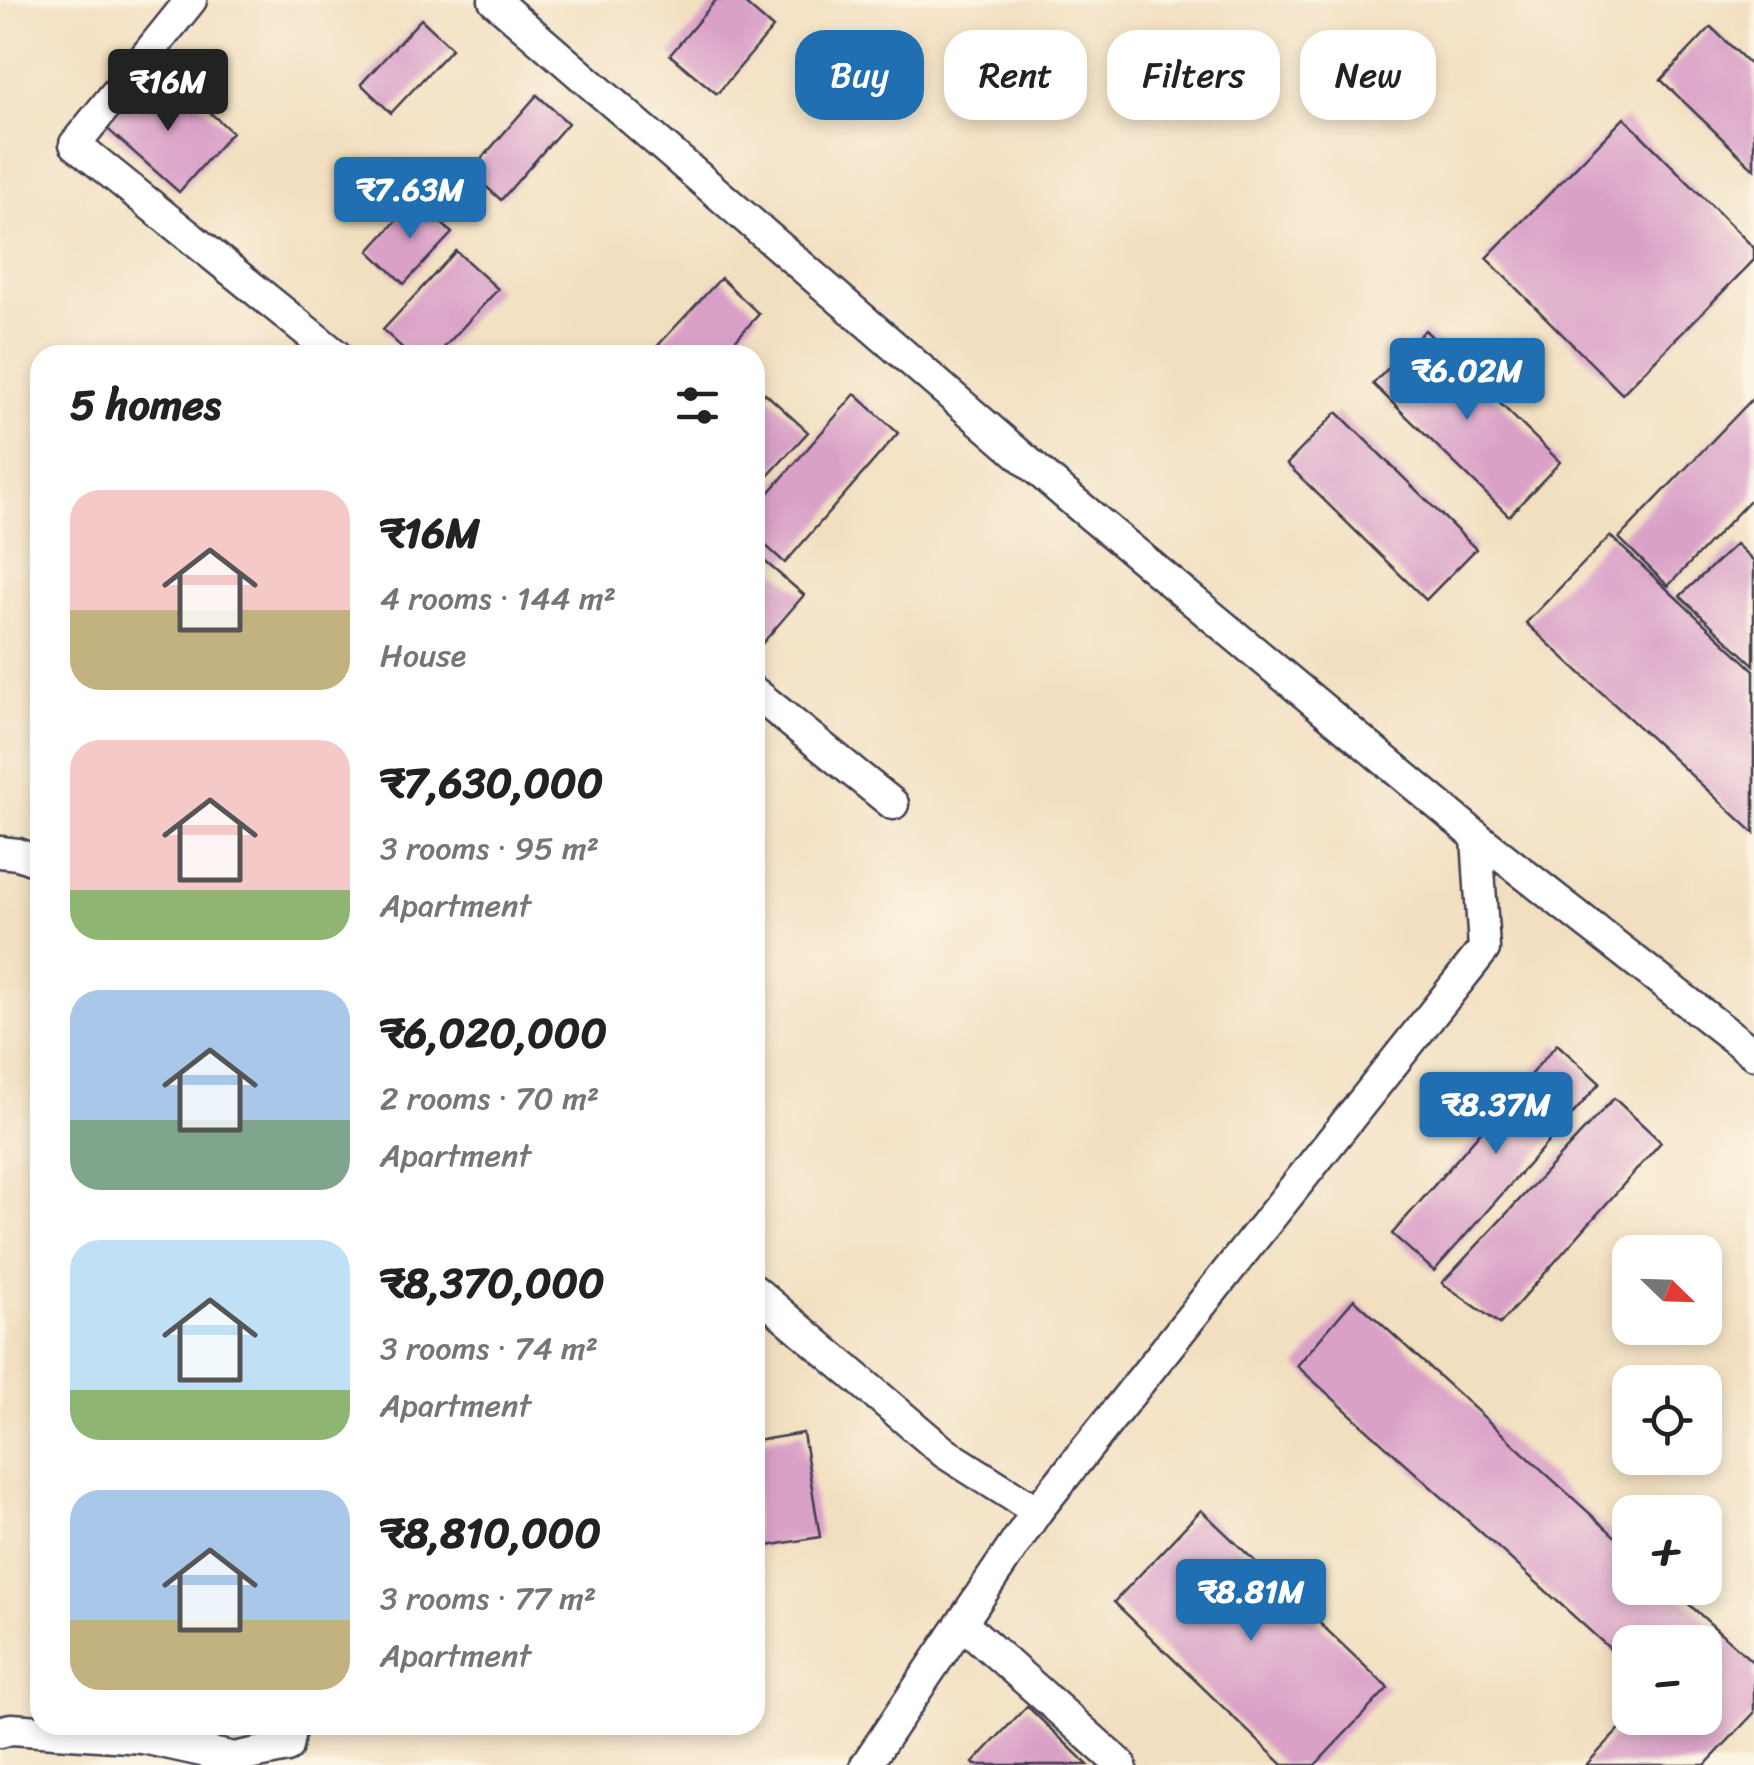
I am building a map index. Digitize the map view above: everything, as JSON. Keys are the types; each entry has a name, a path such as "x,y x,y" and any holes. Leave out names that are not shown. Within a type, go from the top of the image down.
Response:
{"street":[{"path":"192,0 75,144 324,345"},
{"path":"494,0 1057,488 1477,837 1754,1054"},
{"path":"765,701 893,804"},
{"path":"866,1765 1037,1511 1484,949 1477,837"},
{"path":"0,852 30,858"},
{"path":"765,1300 945,1453 1037,1511"},
{"path":"962,1623 1121,1765"},
{"path":"0,1732 30,1729"},
{"path":"157,1735 234,1758 287,1747 290,1735"}],"building":[{"path":"716,0 741,0 773,28 717,94 670,55"},
{"path":"421,19 452,48 391,113 361,84"},
{"path":"1711,27 1754,68 1754,169 1661,80"},
{"path":"138,85 164,107 181,87 232,132 179,192 103,125"},
{"path":"537,95 568,123 501,200 470,172"},
{"path":"1624,118 1754,248 1754,260 1622,394 1486,258"},
{"path":"416,199 452,233 404,284 369,251"},
{"path":"456,251 498,289 446,345 399,345 383,330"},
{"path":"721,278 759,314 731,345 658,345"},
{"path":"1425,330 1560,462 1509,516 1373,384"},
{"path":"765,393 808,432 765,479"},
{"path":"855,394 898,433 785,563 765,545 765,498"},
{"path":"1754,397 1754,496 1668,586 1619,538"},
{"path":"1337,412 1476,549 1426,600 1287,464"},
{"path":"1610,536 1754,670 1754,833 1526,623"},
{"path":"1736,544 1754,561 1754,665 1680,596"},
{"path":"765,562 804,595 765,640"},
{"path":"1557,1044 1600,1083 1434,1271 1392,1234"},
{"path":"1614,1098 1661,1142 1500,1324 1442,1283"},
{"path":"1354,1299 1612,1534 1612,1605 1690,1605 1712,1625 1612,1625 1612,1651 1297,1366"},
{"path":"803,1433 820,1537 765,1546 765,1439"},
{"path":"1201,1510 1388,1688 1315,1765 1283,1765 1114,1602"},
{"path":"1722,1634 1754,1663 1754,1713 1705,1765 1586,1765 1614,1735 1722,1735"},
{"path":"1027,1706 1088,1765 975,1765"}]}
